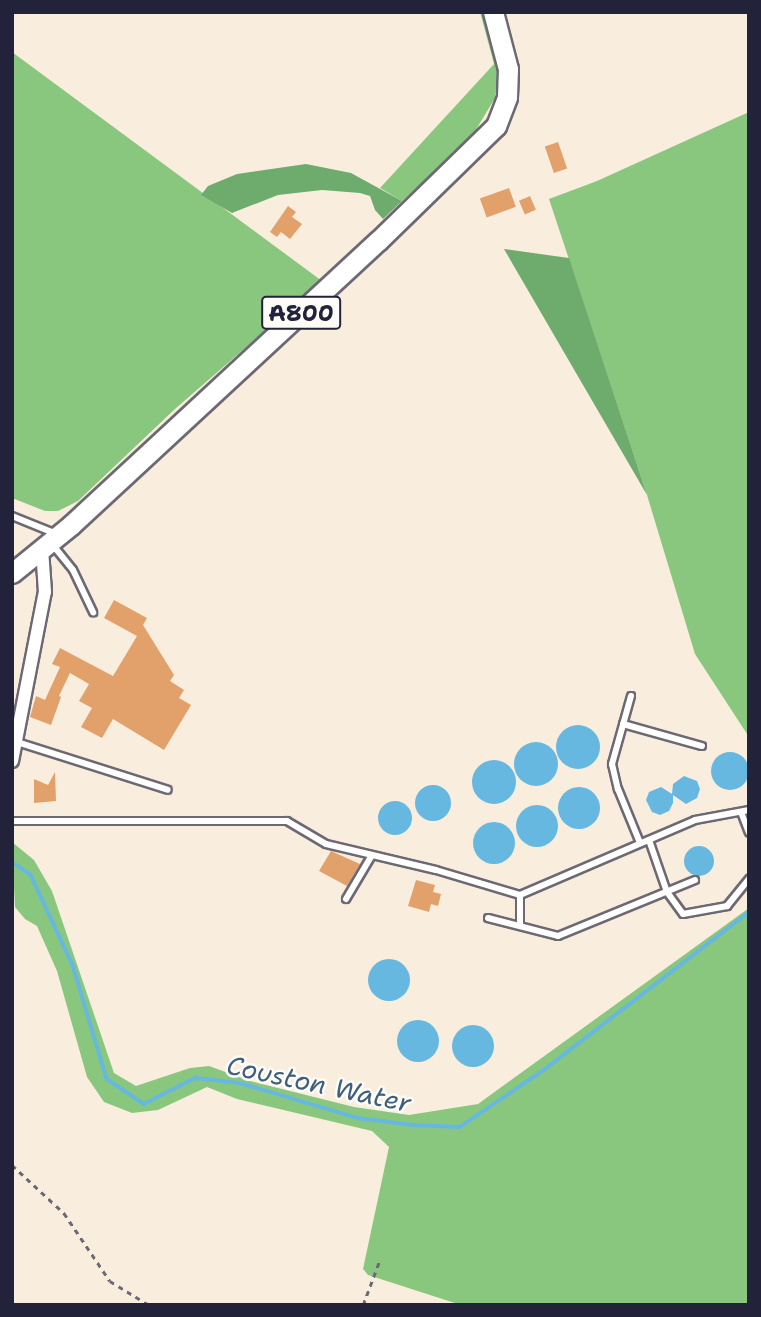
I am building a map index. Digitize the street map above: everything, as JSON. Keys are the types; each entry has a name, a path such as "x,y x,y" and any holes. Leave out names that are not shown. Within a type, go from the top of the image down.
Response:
{"main road":[{"name":"A800","path":"12,573 51,542 378,242 496,126 508,97 508,69 493,12"}],"street":[{"path":"12,761 45,592 51,542"}],"lane":[{"path":"12,516 51,542 73,570 93,612"},
{"path":"631,696 612,764 640,843"},
{"path":"624,724 702,746"},
{"path":"17,742 168,790"},
{"path":"12,821 287,821 326,844 520,895 695,820 749,810"},
{"path":"741,812 749,833"},
{"path":"649,840 667,892 683,914 727,906 749,879"},
{"path":"346,899 372,855"},
{"path":"488,918 558,936 695,880"},
{"path":"520,895 520,926"}],"path":[{"path":"12,1165 64,1213 110,1281 149,1305"},
{"path":"363,1305 379,1262"}],"green space":[{"path":"480,12 486,12 494,44 499,75 495,98 471,138 402,201 380,188 494,64"},
{"path":"12,52 322,281 175,409 78,501 58,511 45,511 12,498"},
{"path":"749,112 749,737 695,654 647,495 549,199 597,181"},
{"path":"306,164 351,173 402,201 383,219 375,210 370,196 360,193 322,190 278,195 232,213 201,195 208,186 237,174"},
{"path":"504,249 569,258 647,495"},
{"path":"12,842 34,860 52,891 114,1073 136,1086 190,1068 209,1066 250,1081 354,1107 409,1115 478,1104 749,908 749,1305 461,1305 368,1275 363,1269 389,1147 372,1131 237,1099 207,1087 158,1110 132,1113 104,1102 87,1077 57,971 37,926 25,919 15,907"}],"water":[{"path":"578,725 593,732 600,747 593,762 578,769 563,762 556,747 563,732"},
{"path":"536,742 551,749 558,764 551,779 536,786 521,779 514,764 521,749"},
{"path":"730,752 743,758 749,771 743,784 730,790 717,784 711,771 717,758"},
{"path":"494,760 510,766 516,782 510,798 494,804 478,798 472,782 478,766"},
{"path":"684,776 697,781 700,789 697,798 686,804 673,795 669,811 660,815 652,812 646,800 649,792 661,787 672,794 673,784"},
{"path":"433,785 445,791 451,803 445,815 433,821 421,815 415,803 421,791"},
{"path":"579,787 594,793 600,808 594,823 579,829 564,823 558,808 564,793"},
{"path":"395,801 407,806 412,818 407,830 395,835 383,830 378,818 383,806"},
{"path":"537,805 552,811 558,826 552,841 537,847 522,841 516,826 522,811"},
{"path":"494,822 509,828 515,843 509,858 494,864 479,858 473,843 479,828"},
{"path":"699,846 710,850 714,861 710,872 699,876 688,872 684,861 688,850"},
{"path":"389,959 404,965 410,980 404,995 389,1001 374,995 368,980 374,965"},
{"path":"418,1020 433,1026 439,1041 433,1056 418,1062 403,1056 397,1041 403,1026"},
{"path":"473,1025 488,1031 494,1046 488,1061 473,1067 458,1061 452,1046 458,1031"}],"building":[{"path":"558,142 567,168 554,173 545,147"},
{"path":"509,188 516,207 487,217 480,199"},
{"path":"530,196 536,210 525,214 519,201"},
{"path":"288,206 296,212 292,217 302,224 290,239 281,232 277,237 270,232"},
{"path":"114,600 147,618 143,625 174,675 170,681 184,690 179,698 191,705 164,750 113,719 102,738 81,727 92,708 79,701 89,684 70,673 59,696 61,697 51,725 30,717 36,696 45,700 60,667 52,664 60,648 113,676 137,636 104,618"},
{"path":"55,772 56,801 34,803 34,779 48,785"},
{"path":"331,851 360,864 347,886 319,871"},
{"path":"416,880 435,885 433,892 441,894 438,906 431,904 429,912 408,906"}],"waterway":[{"name":"Couston Water","path":"12,862 31,875 73,965 107,1079 144,1104 195,1078 240,1083 358,1118 413,1125 460,1127 544,1070 749,912"}]}
